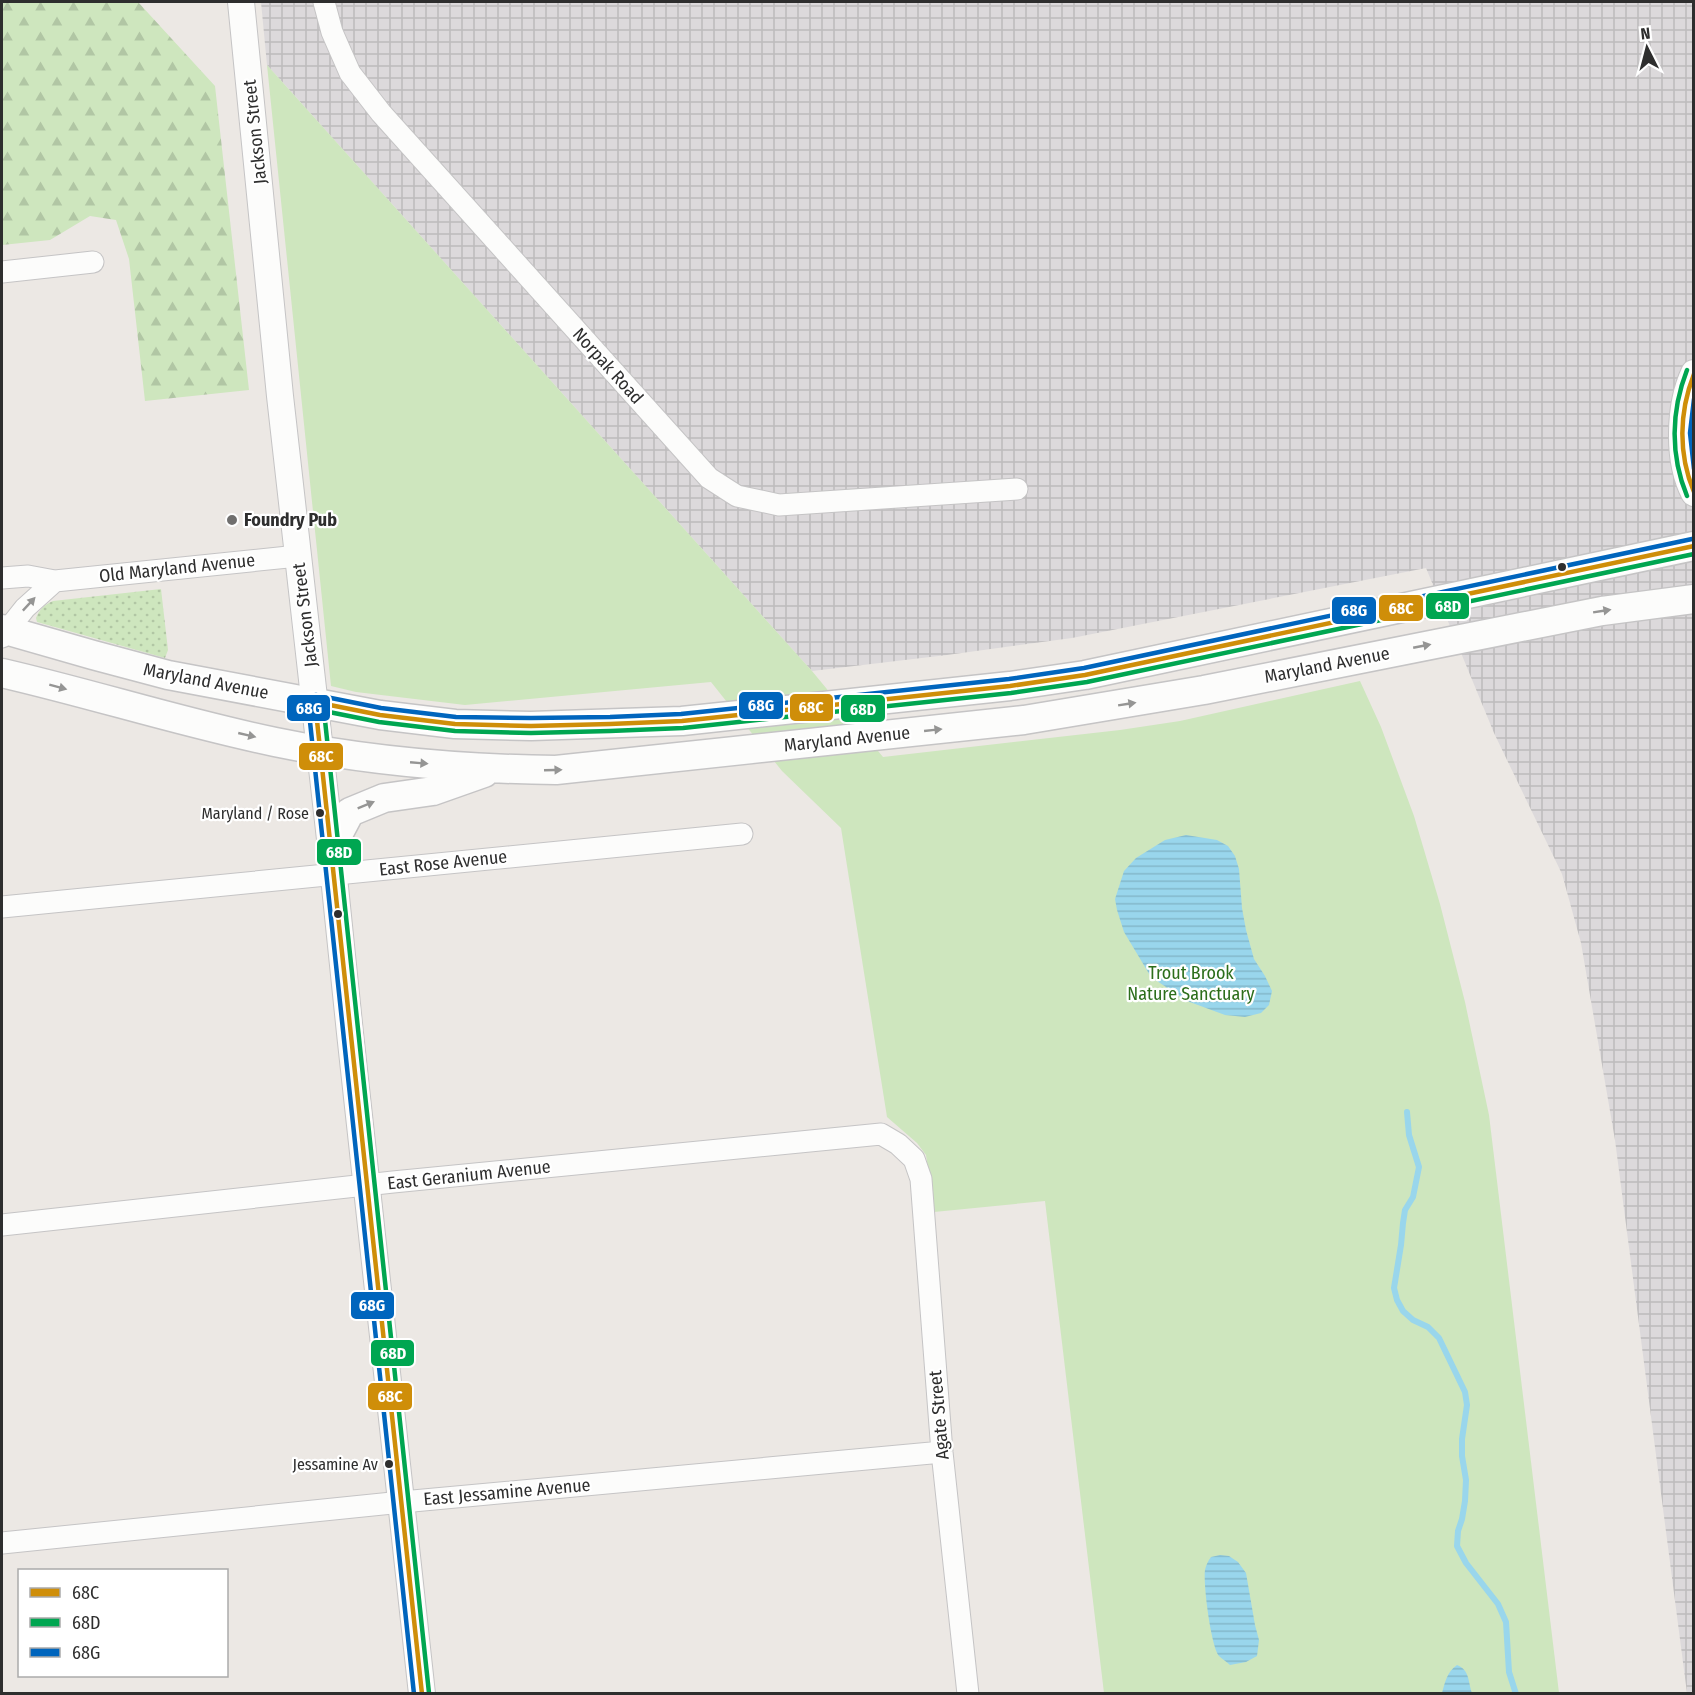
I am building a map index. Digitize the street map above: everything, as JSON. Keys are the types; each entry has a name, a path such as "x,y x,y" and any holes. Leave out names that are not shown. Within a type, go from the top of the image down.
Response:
{"main road":[{"name":"Maryland Avenue","path":"3,632 168,675 380,715 445,723 517,726 682,721 1010,686 1085,675 1694,546"},
{"name":"Maryland Avenue","path":"2,673 277,742 394,760 494,770 556,770 1035,718 1162,698 1602,611 1694,599"},
{"path":"333,861 350,812 384,798 433,791 494,770"}],"street":[{"name":"Jackson Street","path":"241,2 280,396 423,1694"},
{"name":"Norpak Road","path":"324,2 332,32 351,73 381,113 709,478 737,496 779,506 1017,489"},
{"path":"2,272 93,262"},
{"path":"1694,373 1682,415 1682,446 1688,482 1694,493"},
{"name":"Old Maryland Avenue","path":"2,578 28,576 55,580 298,556"},
{"path":"3,632 31,601 55,580"},
{"name":"East Rose Avenue","path":"2,907 333,861 742,834"},
{"name":"East Geranium Avenue","path":"2,1225 368,1184 876,1134 881,1134 898,1144"},
{"name":"Agate Street","path":"898,1144 914,1159 921,1179 942,1452 968,1694"},
{"name":"East Jessamine Avenue","path":"2,1544 402,1502 942,1452"}],"shaded area":[{"path":"261,2 1693,2 1693,1693 1687,1693 1615,1140 1581,943 1562,874 1494,733 1426,568 1072,638 812,671 267,65"}],"green space":[{"path":"2,2 138,2 215,86 249,390 145,401 129,259 116,220 90,216 50,240 2,245"},
{"name":"Trout Brook Nature Sanctuary","path":"267,65 812,671 883,757 1180,721 1360,681 1381,727 1414,816 1440,904 1465,1002 1489,1115 1559,1693 1104,1693 1045,1201 934,1212 926,1155 917,1143 887,1117 841,828 782,771 711,682 465,705 356,692 331,686"},
{"path":"161,589 168,650 165,658 37,622 36,618 42,608 53,601"}],"water":[{"path":"1186,835 1217,840 1228,846 1235,856 1239,869 1246,930 1254,959 1272,991 1269,1005 1261,1013 1245,1017 1225,1015 1187,1001 1151,977 1124,932 1115,899 1124,871 1136,858 1165,840"},
{"path":"1229,1556 1238,1562 1246,1573 1259,1640 1257,1656 1246,1662 1230,1665 1219,1656 1216,1650 1205,1588 1207,1563 1211,1557"},
{"path":"1457,1665 1466,1673 1472,1693 1442,1693 1445,1681"}],"waterway":[{"path":"1407,1112 1409,1135 1419,1167 1413,1197 1405,1210 1394,1288 1403,1311 1413,1320 1428,1327 1439,1338 1465,1392 1467,1405 1462,1439 1466,1480 1465,1501 1457,1546 1466,1563 1498,1604 1506,1622 1509,1672 1516,1694"}],"transit line":[{"name":"68D","path":"1687,370 1675,417 1675,449 1681,480 1687,496"},
{"name":"68C","path":"1694,374 1685,403 1682,433 1685,463 1694,492"},
{"name":"68G","path":"1694,399 1690,433 1694,469"},
{"name":"68G","path":"414,1694 308,703 310,696 316,695 381,708 456,717 610,717 681,714 1009,679 1084,668 1692,539"},
{"name":"68C","path":"422,1694 315,702 380,715 455,724 531,726 682,721 1010,686 1085,675 1694,546"},
{"name":"68D","path":"429,1693 324,711 379,722 455,731 531,733 610,731 683,728 1011,693 1087,682 1694,554"}],"place":[{"name":"Foundry Pub","path":"232,520"},
{"name":"Maryland / Rose","path":"320,813"},
{"name":"Jessamine Av","path":"389,1464"}]}
